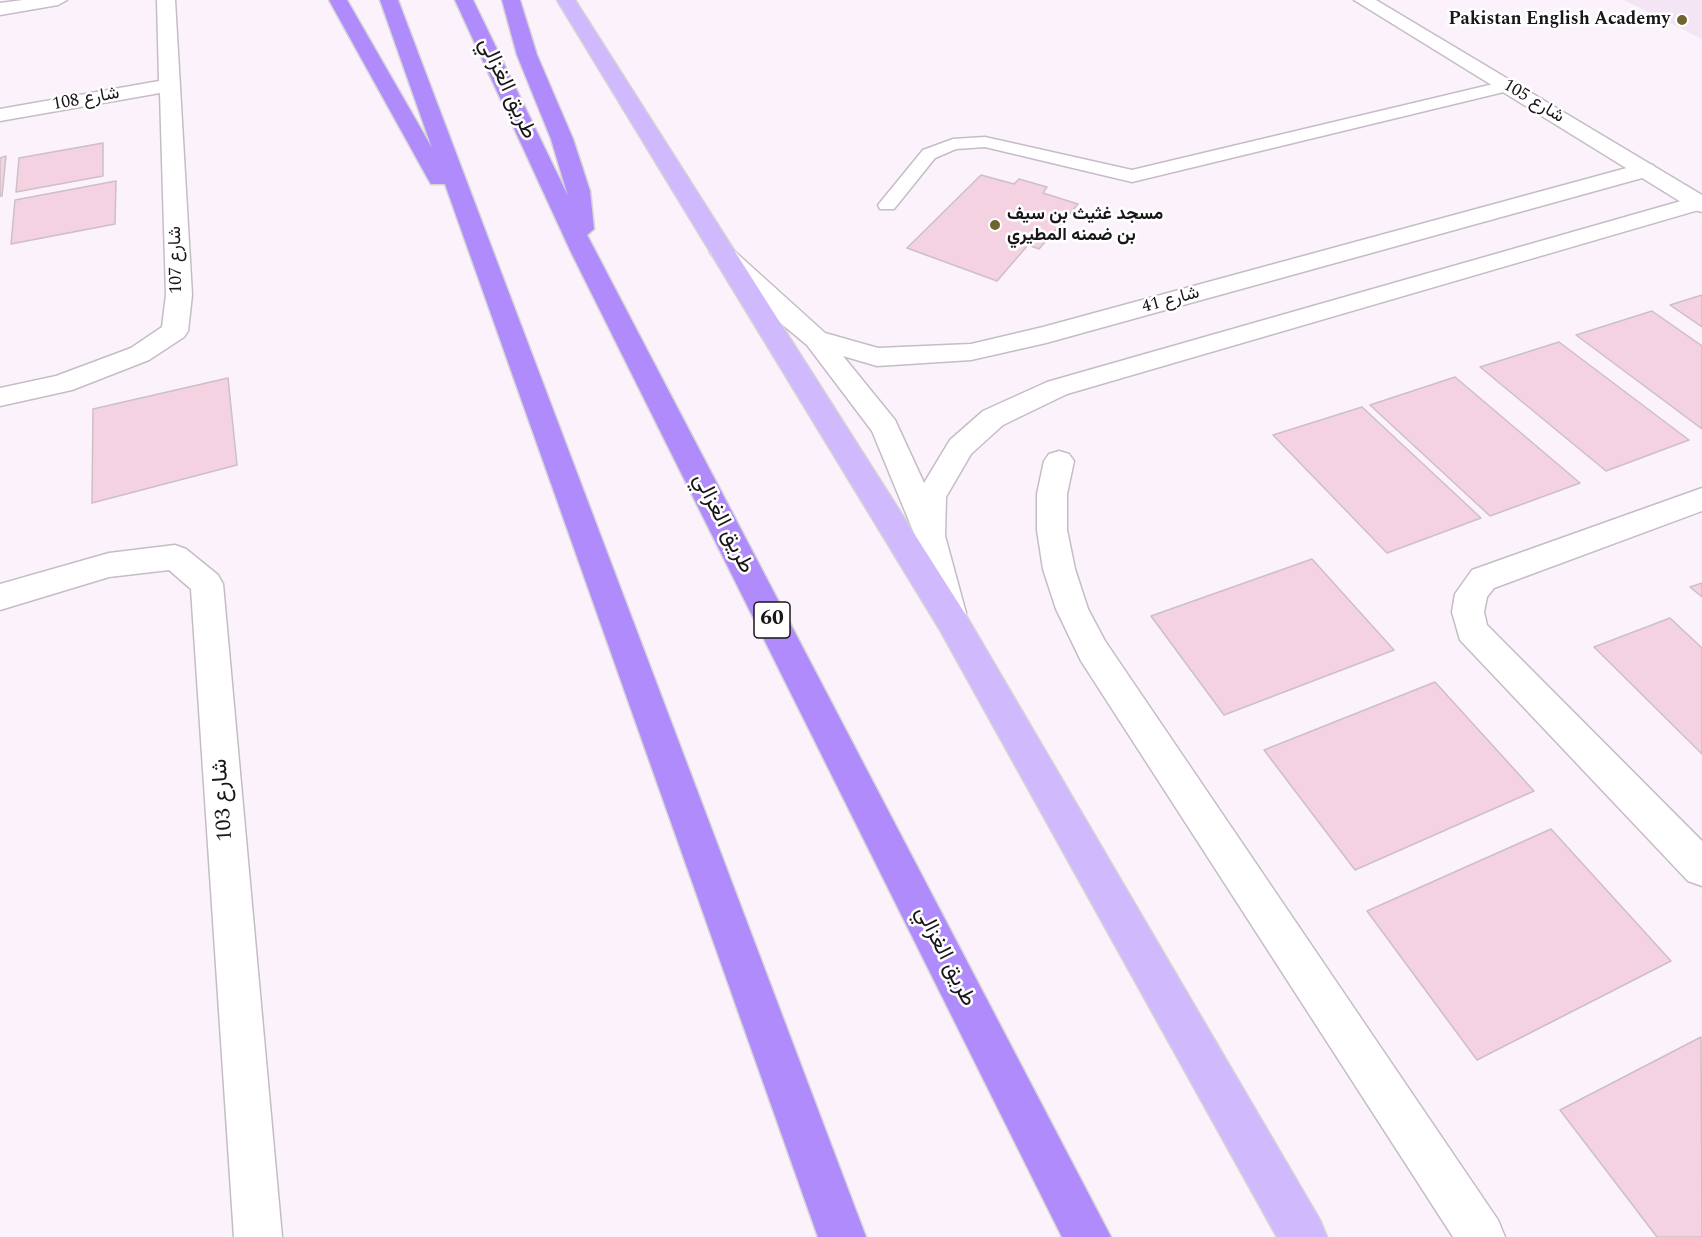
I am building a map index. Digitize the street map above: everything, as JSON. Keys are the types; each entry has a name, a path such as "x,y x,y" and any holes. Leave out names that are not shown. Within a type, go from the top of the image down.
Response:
{"highway":[{"path":"338,0 486,261"},
{"path":"389,0 842,1237"},
{"name":"طريق الغزالي","path":"464,0 584,252 1087,1237"},
{"path":"511,0 527,55 562,139 579,191 584,252"}],"main road":[{"path":"566,0 952,621 1304,1237"}],"street":[{"path":"0,9 58,0"},
{"name":"شارع 107","path":"0,397 62,384 140,354 174,331 179,295 166,0"},
{"name":"شارع 105","path":"1363,0 1701,203"},
{"name":"شارع 108","path":"0,115 171,85"},
{"name":"شارع 41","path":"722,254 758,283 787,315 816,339 877,357 971,352 1046,335 1645,170"},
{"path":"929,536 930,497 960,447 993,418 1057,388 1701,203"},
{"path":"816,339 885,427 900,458 929,536 952,621"},
{"path":"1059,461 1052,494 1052,530 1059,569 1072,609 1093,651 1481,1237"},
{"path":"1702,500 1483,579 1471,594 1468,612 1472,631 1702,868"},
{"name":"شارع 103","path":"0,597 109,565 175,557 207,584 258,1237"}],"lane":[{"path":"887,205 929,154 953,144 985,142 1132,176 1506,86"}],"shaded area":[{"name":"Pakistan English Academy","path":"1624,0 1702,0 1702,39"}],"building":[{"path":"103,143 103,176 16,192 19,158"},
{"path":"6,156 2,196 0,196 0,158"},
{"name":"مسجد غثيث بن سيف بن ضمنه المطيري","path":"981,175 1014,184 1019,179 1047,187 1043,193 1078,204 1039,249 1028,245 997,281 907,248"},
{"path":"116,181 115,224 11,244 15,200"},
{"path":"1702,295 1702,327 1670,305"},
{"path":"1652,311 1702,346 1702,429 1576,335"},
{"path":"1559,342 1689,440 1606,471 1480,367"},
{"path":"1455,377 1580,483 1490,516 1370,405"},
{"path":"228,378 237,465 92,503 93,409"},
{"path":"1362,407 1481,518 1387,553 1273,435"},
{"path":"1312,559 1394,650 1224,715 1151,616"},
{"path":"1702,583 1702,597 1690,587"},
{"path":"1670,618 1702,648 1702,754 1594,647"},
{"path":"1435,682 1534,791 1355,870 1264,750"},
{"path":"1551,829 1671,961 1477,1060 1367,911"},
{"path":"1701,1037 1702,1237 1657,1237 1560,1110"}],"place":[{"name":"Pakistan English Academy","path":"1682,20"},
{"name":"مسجد غثيث بن سيف بن ضمنه المطيري","path":"995,225"}]}
